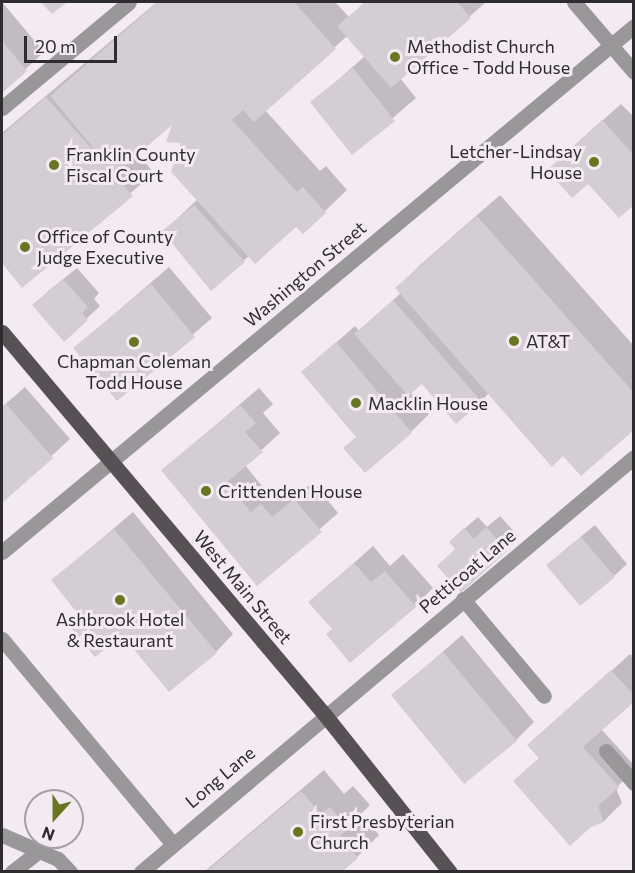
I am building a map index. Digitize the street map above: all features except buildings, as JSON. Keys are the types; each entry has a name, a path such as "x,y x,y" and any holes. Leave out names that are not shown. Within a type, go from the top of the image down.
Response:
{"main road":[{"name":"West Main Street","path":"2,332 325,715 450,872"}],"street":[{"path":"2,108 129,2"},
{"path":"574,2 633,72"},
{"name":"Washington Street","path":"2,552 633,26"},
{"name":"Petticoat Lane","path":"325,715 633,456"},
{"path":"463,599 544,696"},
{"path":"2,639 172,843"},
{"name":"Long Lane","path":"141,872 172,843 325,715"},
{"path":"606,751 633,783"},
{"path":"2,835 58,859 70,872"},
{"path":"12,872 39,850"}],"place":[{"name":"Methodist Church Office - Todd House","path":"395,57"},
{"name":"Letcher-Lindsay House","path":"594,162"},
{"name":"Franklin County Fiscal Court","path":"54,165"},
{"name":"Office of County Judge Executive","path":"25,247"},
{"name":"AT&T","path":"514,341"},
{"name":"Chapman Coleman Todd House","path":"134,342"},
{"name":"Macklin House","path":"356,403"},
{"name":"Crittenden House","path":"206,491"},
{"name":"Ashbrook Hotel & Restaurant","path":"120,600"},
{"name":"First Presbyterian Church","path":"298,832"}]}
